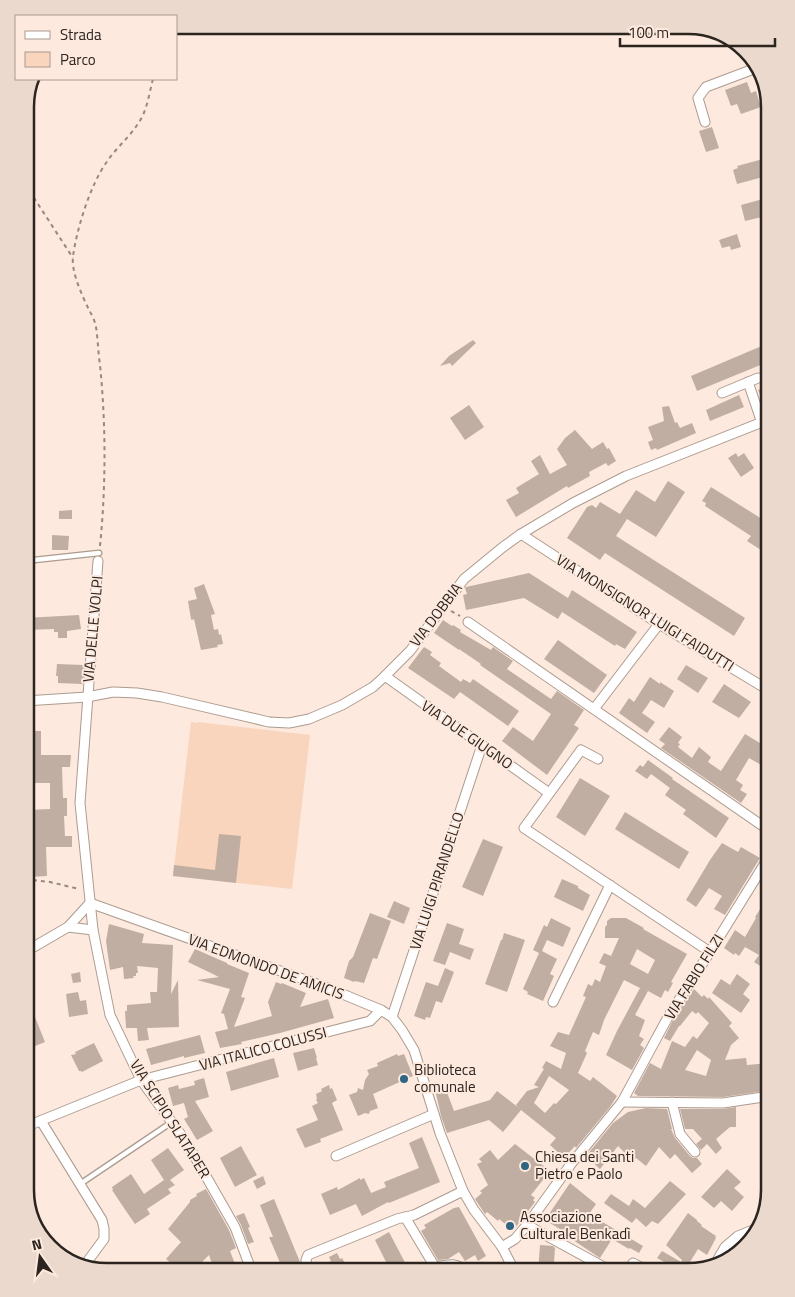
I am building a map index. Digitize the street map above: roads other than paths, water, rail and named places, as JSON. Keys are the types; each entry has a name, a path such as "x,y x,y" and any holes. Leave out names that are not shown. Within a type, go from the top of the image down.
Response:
{"street":[{"path":"704,122 698,98 706,87 751,70"},
{"path":"722,393 758,378"},
{"path":"748,382 761,410"},
{"name":"VIA DOBBIA","path":"34,701 87,698 113,692 137,693 270,722 289,723 309,719 342,705 373,687 410,650 464,579 502,547 521,534 573,503 626,476 761,423"},
{"name":"VIA MONSIGNOR LUIGI FAIDUTTI","path":"521,534 660,624 761,686"},
{"name":"VIA DELLE VOLPI","path":"87,698 99,557"},
{"path":"468,622 761,825"},
{"path":"594,709 660,624"},
{"name":"VIA DUE GIUGNO","path":"385,676 549,793"},
{"path":"34,947 68,927 90,903 80,803 87,698"},
{"name":"VIA LUIGI PIRANDELLO","path":"392,1017 482,745"},
{"path":"598,760 581,750 524,828 710,952"},
{"name":"VIA FABIO FILZI","path":"502,1247 515,1239 527,1225 577,1156 622,1102 668,1017 761,870"},
{"path":"553,1002 610,885"},
{"name":"VIA EDMONDO DE AMICIS","path":"90,903 328,988 381,1010 392,1017 414,1050 440,1133 463,1191 474,1210 502,1247 510,1263"},
{"name":"VIA SCIPIO SLATAPER","path":"90,903 93,930 110,1015 141,1080 187,1143 236,1226 249,1263"},
{"path":"68,927 93,930"},
{"name":"VIA ITALICO COLUSSI","path":"34,1124 141,1080 370,1021 381,1010"},
{"path":"622,1102 723,1103 761,1097"},
{"path":"672,1102 680,1134 695,1152"},
{"path":"336,1156 434,1114"},
{"path":"41,1121 102,1220 104,1239 88,1261"},
{"path":"306,1263 308,1255 397,1219 414,1215 463,1191"},
{"path":"406,1217 433,1263"},
{"path":"527,1225 597,1263"},
{"path":"720,1256 725,1247 738,1236 748,1232"}],"lane":[{"path":"34,561 99,557"},
{"path":"80,1184 172,1122"}],"place":[{"name":"Biblioteca comunale","path":"404,1079"},
{"name":"Chiesa dei Santi Pietro e Paolo","path":"525,1166"},
{"name":"Associazione Culturale Benkadì","path":"510,1226"}]}
